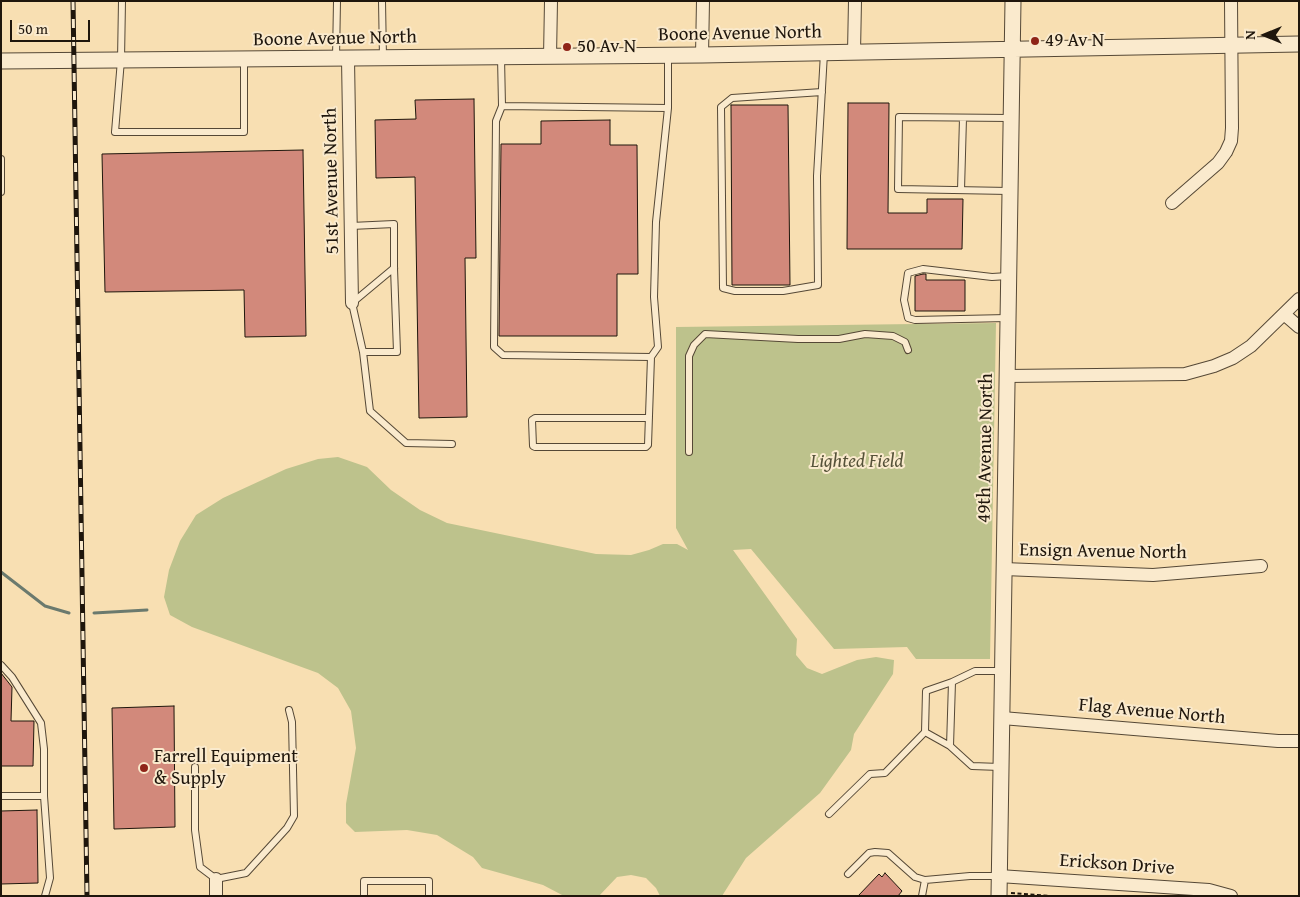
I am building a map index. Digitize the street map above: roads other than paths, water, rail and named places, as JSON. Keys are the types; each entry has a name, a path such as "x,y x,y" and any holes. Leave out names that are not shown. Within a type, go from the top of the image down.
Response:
{"street":[{"path":"550,57 551,1"},
{"path":"702,56 703,1"},
{"path":"854,52 855,1"},
{"name":"49th Avenue North","path":"1004,894 999,876 1000,767 1013,1"},
{"path":"1172,203 1218,163 1231,141 1231,1"},
{"name":"Boone Avenue North","path":"1,61 702,56 1299,44"},
{"name":"51st Avenue North","path":"342,59 351,226 352,303"},
{"path":"1007,376 1185,374 1214,366 1233,358 1250,346 1299,299"},
{"path":"1284,314 1299,327"},
{"name":"Ensign Avenue North","path":"1004,569 1153,575 1262,566"},
{"name":"Flag Avenue North","path":"1002,718 1278,741 1299,741"},
{"name":"Erickson Drive","path":"999,876 1209,890 1231,896"},
{"path":"216,879 216,896"}],"lane":[{"path":"122,1 121,60 115,132 244,132 244,60"},
{"path":"337,1 342,59"},
{"path":"382,1 383,59"},
{"path":"822,92 732,98 721,107 722,288 735,291 783,291 818,285 817,176 822,92 824,53"},
{"path":"649,418 535,418 532,420 533,446 646,447 648,445 649,418 651,357 658,347 654,298 656,222 668,108 668,55"},
{"path":"501,57 502,106 496,121 494,347 503,355 651,357"},
{"path":"502,106 668,108"},
{"path":"1009,191 898,189 899,117 1011,118"},
{"path":"961,190 963,118"},
{"path":"1,159 1,192"},
{"path":"351,226 394,224 397,352 363,352"},
{"path":"394,268 352,303 363,352 370,411 406,443 452,444"},
{"path":"1008,276 992,277 923,269 908,273 904,300 908,318 915,320 1008,318"},
{"path":"689,452 689,356 694,345 705,334 798,339 839,339 866,334 893,336 905,342 908,350"},
{"path":"1,665 12,677 41,723 50,878 45,896"},
{"path":"829,814 870,774 885,773 925,732 926,691 975,671 1002,671"},
{"path":"950,746 952,682"},
{"path":"195,767 195,830 200,867 216,879 246,873 287,828 294,816 292,722 289,710"},
{"path":"925,732 950,746 972,766 1000,767"},
{"path":"1,796 44,796"},
{"path":"848,874 869,853 875,852 888,854 915,878 925,880 970,876 999,876"},
{"path":"364,896 364,880 429,881 429,896"},
{"path":"922,896 925,880"}],"waterway":[{"path":"1,572 45,606 69,613"},
{"path":"94,613 147,610"}],"railway":[{"path":"73,1 87,896"}],"place":[{"name":"49 Av N","path":"1035,41"},
{"name":"50 Av N","path":"567,47"},
{"name":"Farrell Equipment & Supply","path":"144,768"}],"park label":[{"name":"Lighted Field","path":"857,462"}]}
